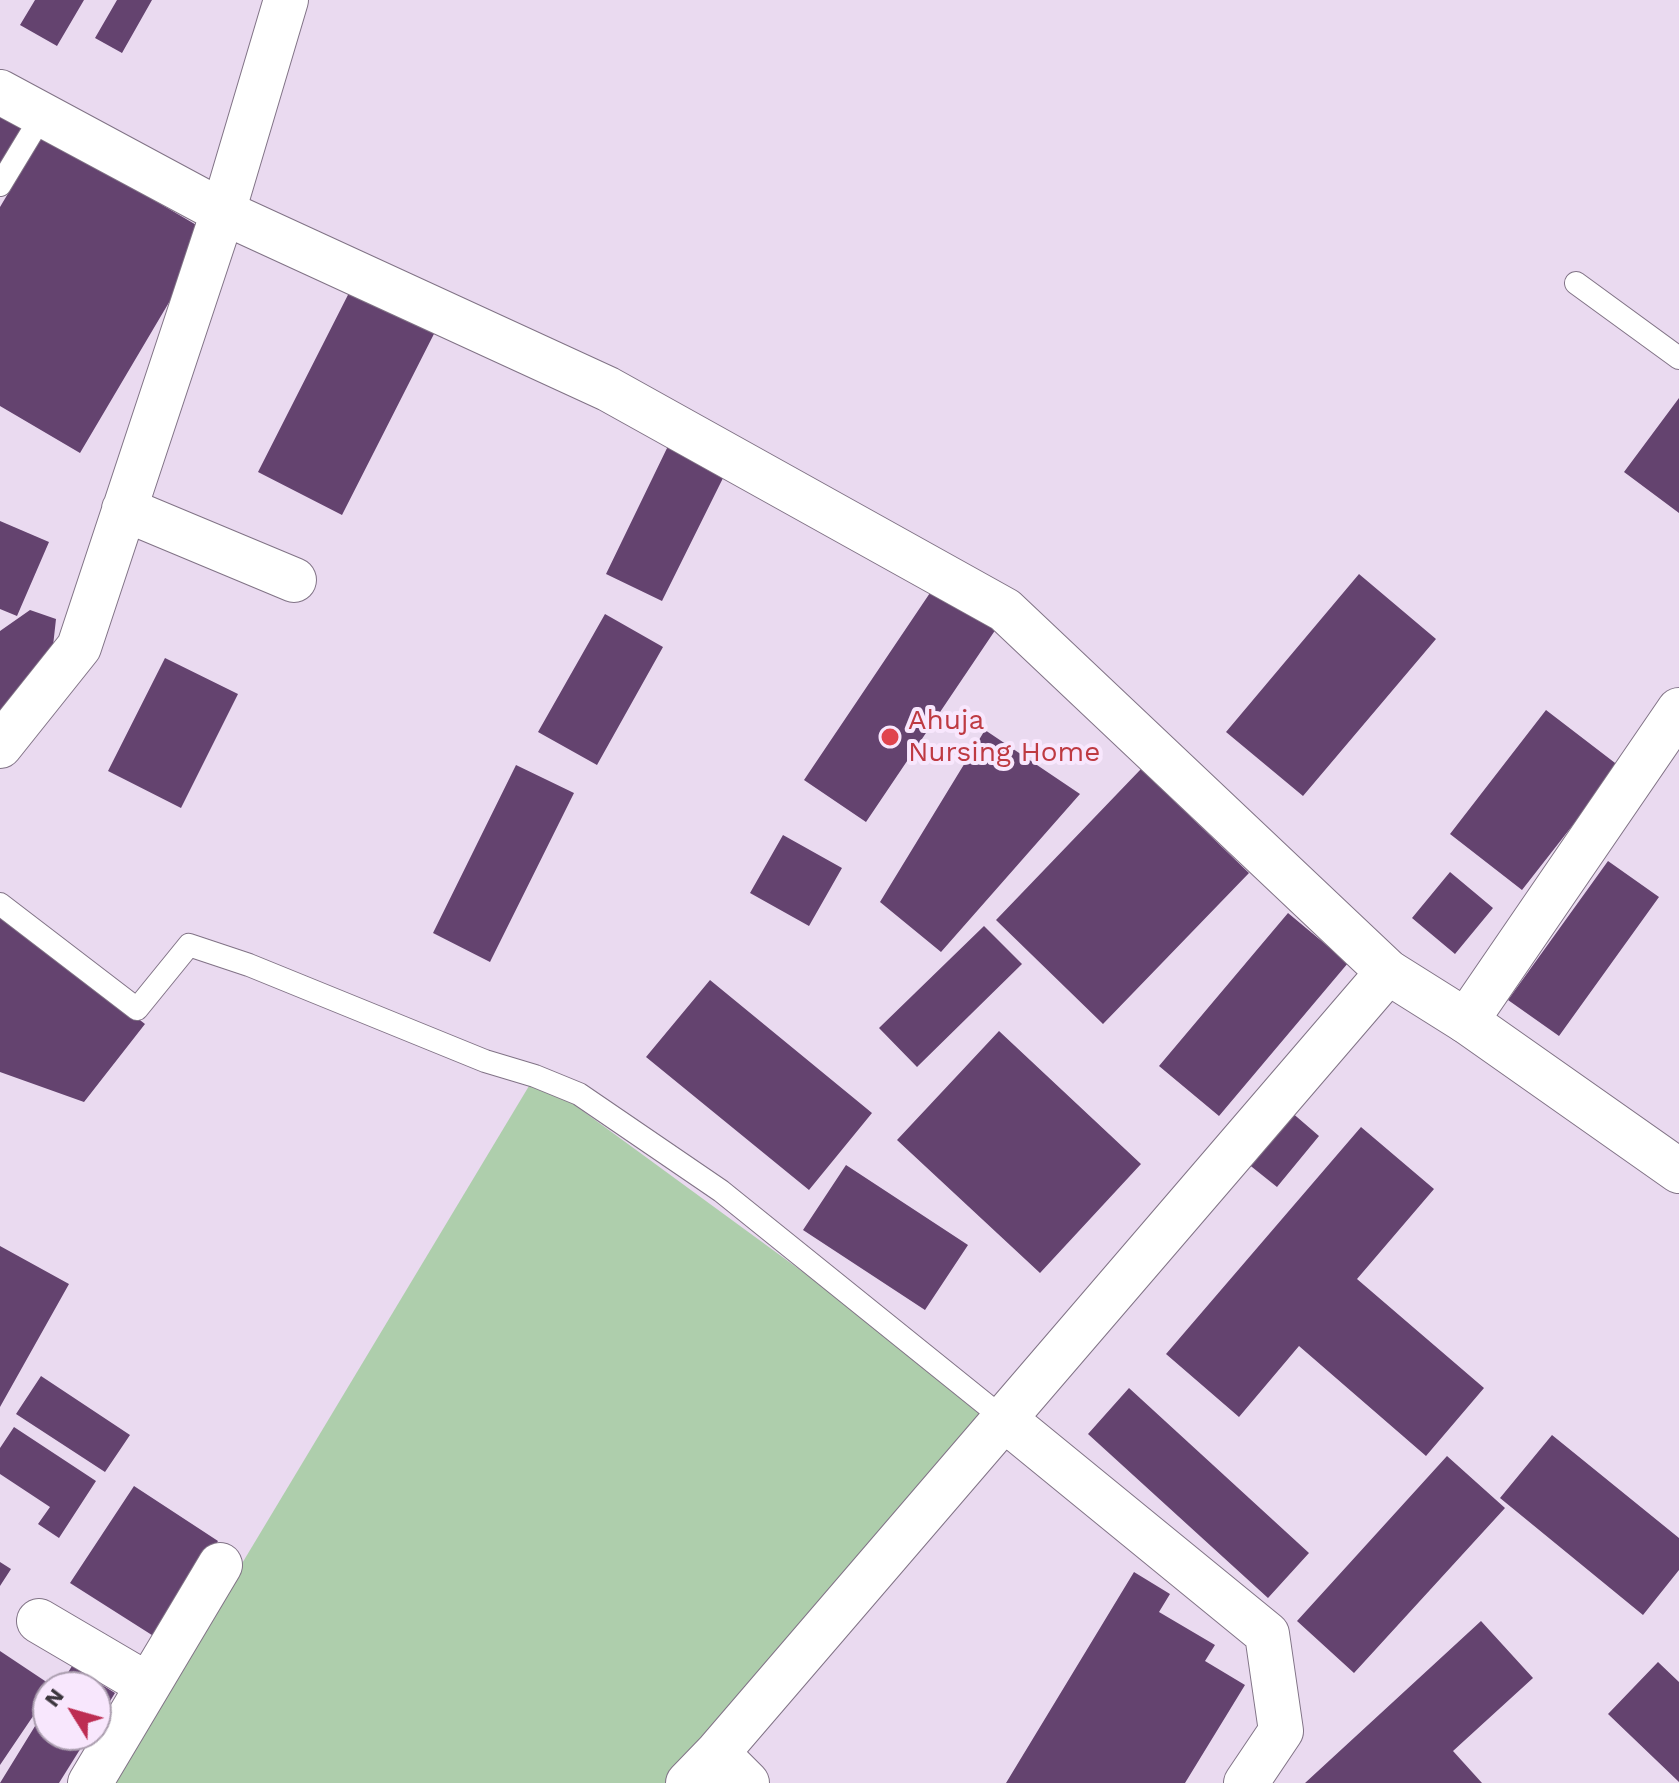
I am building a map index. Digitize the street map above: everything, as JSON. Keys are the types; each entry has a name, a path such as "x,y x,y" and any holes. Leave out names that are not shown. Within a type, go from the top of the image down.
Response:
{"street":[{"path":"0,746 79,647 223,212 286,0"},
{"path":"0,92 223,212 608,389 1005,610 1388,972 1466,1021 1679,1171"},
{"path":"124,509 294,580"},
{"path":"1466,1021 1679,710"},
{"path":"718,1773 1004,1419 1388,972"},
{"path":"1004,1419 1267,1634 1281,1731 1246,1783"},
{"path":"90,1783 220,1565"},
{"path":"39,1621 148,1685"}],"lane":[{"path":"0,185 43,114"},
{"path":"1576,283 1679,358"},
{"path":"0,904 137,1009 189,945 249,965 485,1061 535,1076 579,1094 721,1191 1004,1419"}],"green space":[{"path":"535,1076 1004,1419 671,1783 110,1783"}],"building":[{"path":"35,0 84,0 57,46 20,25"},
{"path":"117,0 152,0 122,53 95,38"},
{"path":"0,104 28,121 0,167"},
{"path":"43,135 210,233 80,453 0,406 0,207"},
{"path":"354,283 438,326 342,515 258,472"},
{"path":"1679,398 1679,513 1624,472"},
{"path":"669,444 726,472 662,601 606,574"},
{"path":"0,521 49,542 17,616 0,609"},
{"path":"1359,574 1436,639 1303,796 1226,732"},
{"path":"936,584 998,626 866,822 804,780"},
{"path":"30,610 56,619 52,655 0,710 0,631"},
{"path":"605,614 663,647 597,765 538,732"},
{"path":"165,658 238,694 181,808 108,771"},
{"path":"1546,710 1619,766 1522,890 1450,834"},
{"path":"985,730 1080,794 941,952 880,902"},
{"path":"516,765 574,793 490,962 433,933"},
{"path":"1141,769 1249,873 1103,1024 996,920"},
{"path":"783,835 842,868 809,926 750,893"},
{"path":"1608,861 1659,897 1559,1036 1508,1000"},
{"path":"1450,872 1493,908 1455,954 1412,918"},
{"path":"0,910 145,1024 84,1102 0,1072"},
{"path":"1288,913 1348,963 1219,1116 1159,1066"},
{"path":"984,926 1022,964 917,1067 879,1028"},
{"path":"710,980 872,1113 809,1190 646,1057"},
{"path":"999,1031 1141,1164 1040,1273 897,1140"},
{"path":"1290,1111 1319,1136 1277,1187 1247,1163"},
{"path":"1361,1127 1434,1189 1357,1279 1484,1388 1426,1456 1299,1346 1239,1417 1166,1354"},
{"path":"846,1165 968,1245 925,1310 803,1230"},
{"path":"0,1246 69,1284 0,1407"},
{"path":"41,1376 130,1435 105,1472 16,1414"},
{"path":"1129,1388 1309,1553 1268,1598 1088,1434"},
{"path":"14,1427 96,1481 59,1538 38,1524 50,1507 0,1474 0,1448"},
{"path":"1552,1435 1679,1538 1679,1570 1643,1615 1500,1498"},
{"path":"1447,1456 1505,1508 1354,1673 1297,1621"},
{"path":"134,1486 218,1541 155,1637 70,1583"},
{"path":"0,1562 11,1569 0,1586"},
{"path":"1134,1572 1170,1594 1159,1612 1215,1645 1205,1661 1245,1685 1185,1783 1006,1783"},
{"path":"1481,1621 1533,1678 1453,1751 1482,1783 1305,1783"},
{"path":"0,1651 32,1672 32,1718 0,1765"},
{"path":"1658,1662 1679,1682 1679,1782 1608,1714"},
{"path":"32,1731 32,1751 79,1751 59,1783 0,1783"}],"place":[{"name":"Ahuja Nursing Home","path":"890,737"}]}
